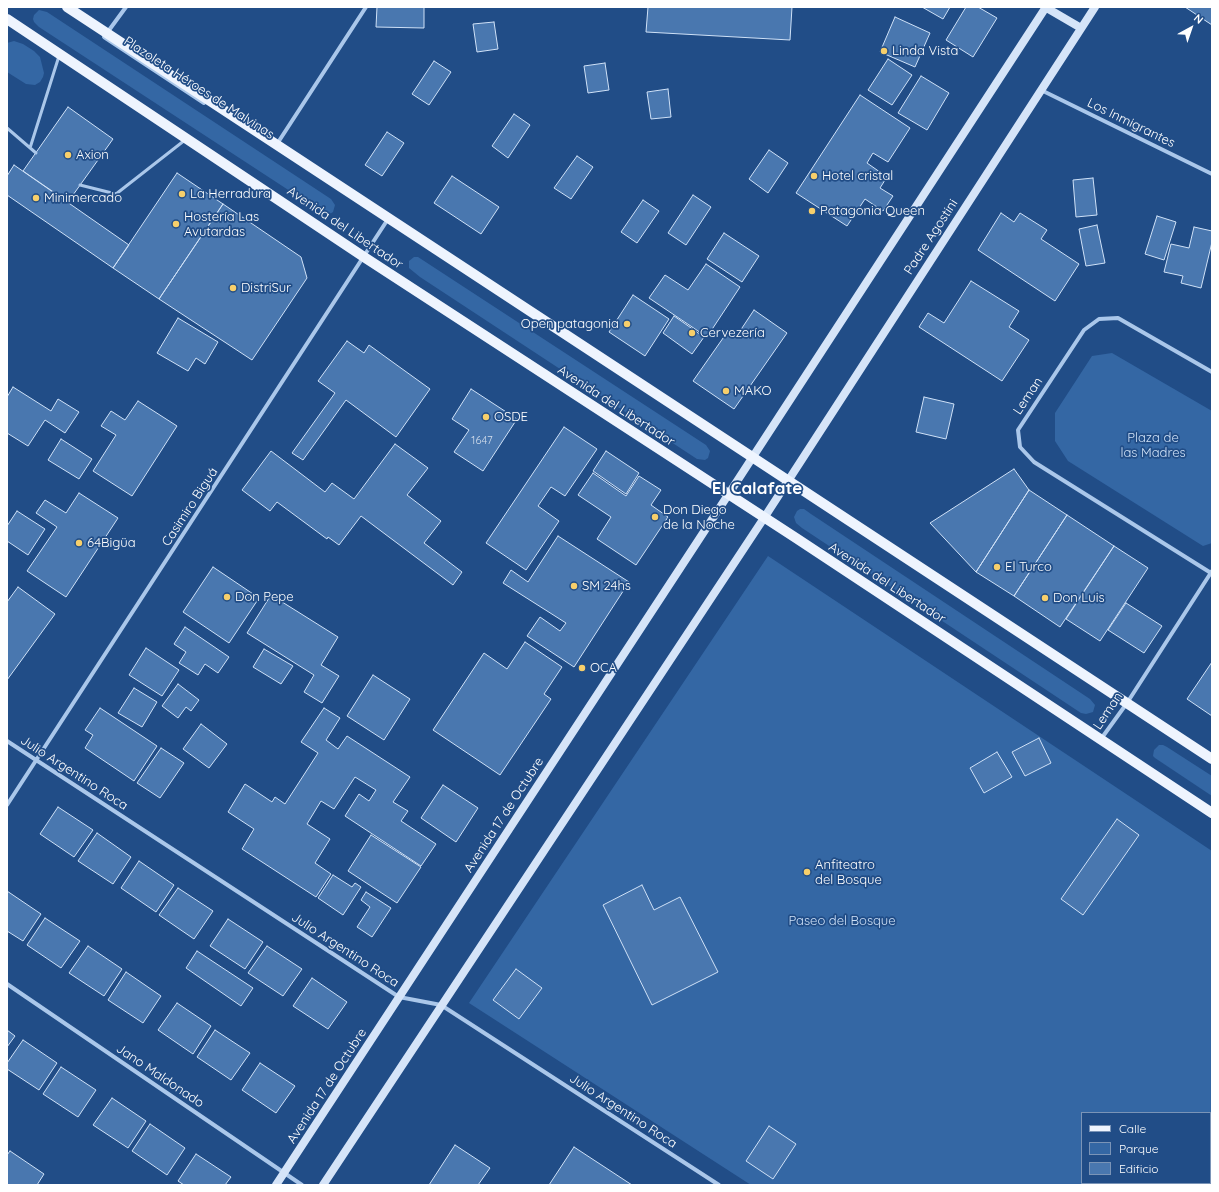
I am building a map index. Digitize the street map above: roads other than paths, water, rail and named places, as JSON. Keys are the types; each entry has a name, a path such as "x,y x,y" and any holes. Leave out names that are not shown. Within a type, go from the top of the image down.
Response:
{"main road":[{"path":"67,7 1212,759"},
{"path":"752,457 1045,7 1081,28"},
{"name":"Padre Agostini","path":"788,480 1095,7"},
{"name":"Avenida del Libertador","path":"7,19 364,257 1212,813"},
{"name":"Avenida 17 de Octubre","path":"276,1185 752,457"},
{"path":"323,1185 788,480"}],"street":[{"name":"Plazoleta Héroes de Malvinas","path":"107,33 126,7"},
{"name":"Plazoleta Héroes de Malvinas","path":"276,144 366,7"},
{"name":"Los Inmigrantes","path":"1041,90 1212,174"},
{"name":"Casimiro Biguá","path":"7,805 388,218"},
{"name":"Leman","path":"1101,740 1211,572 1034,462 1020,447 1018,430 1084,330 1099,319 1118,318 1212,372"},
{"name":"Julio Argentino Roca","path":"7,741 399,997 441,1004 719,1185"},
{"name":"Jano Maldonado","path":"7,984 302,1185"}],"lane":[{"path":"30,148 59,54"},
{"path":"7,128 36,153"},
{"path":"80,186 116,194 187,139"}],"place":[{"name":"Linda Vista","path":"884,51"},
{"name":"Axion","path":"68,155"},
{"name":"Hotel cristal","path":"814,176"},
{"name":"La Herradura","path":"182,194"},
{"name":"Minimercado","path":"36,198"},
{"name":"Patagonia Queen","path":"812,211"},
{"name":"Hostería Las Avutardas","path":"176,224"},
{"name":"DistriSur","path":"233,288"},
{"name":"Open patagonia","path":"627,324"},
{"name":"Cervezería","path":"692,333"},
{"name":"MAKO","path":"726,391"},
{"name":"OSDE","path":"486,417"},
{"name":"Don Diego de la Noche","path":"655,517"},
{"name":"64Bigüa","path":"79,543"},
{"name":"El Turco","path":"997,567"},
{"name":"SM 24hs","path":"574,586"},
{"name":"Don Pepe","path":"227,597"},
{"name":"Don Luis","path":"1045,598"},
{"name":"OCA","path":"582,668"},
{"name":"Anfiteatro del Bosque","path":"807,872"}],"district":[{"name":"El Calafate","path":"757,489"}],"park label":[{"name":"Plaza de las Madres","path":"1153,446"},
{"name":"Paseo del Bosque","path":"842,921"}]}
